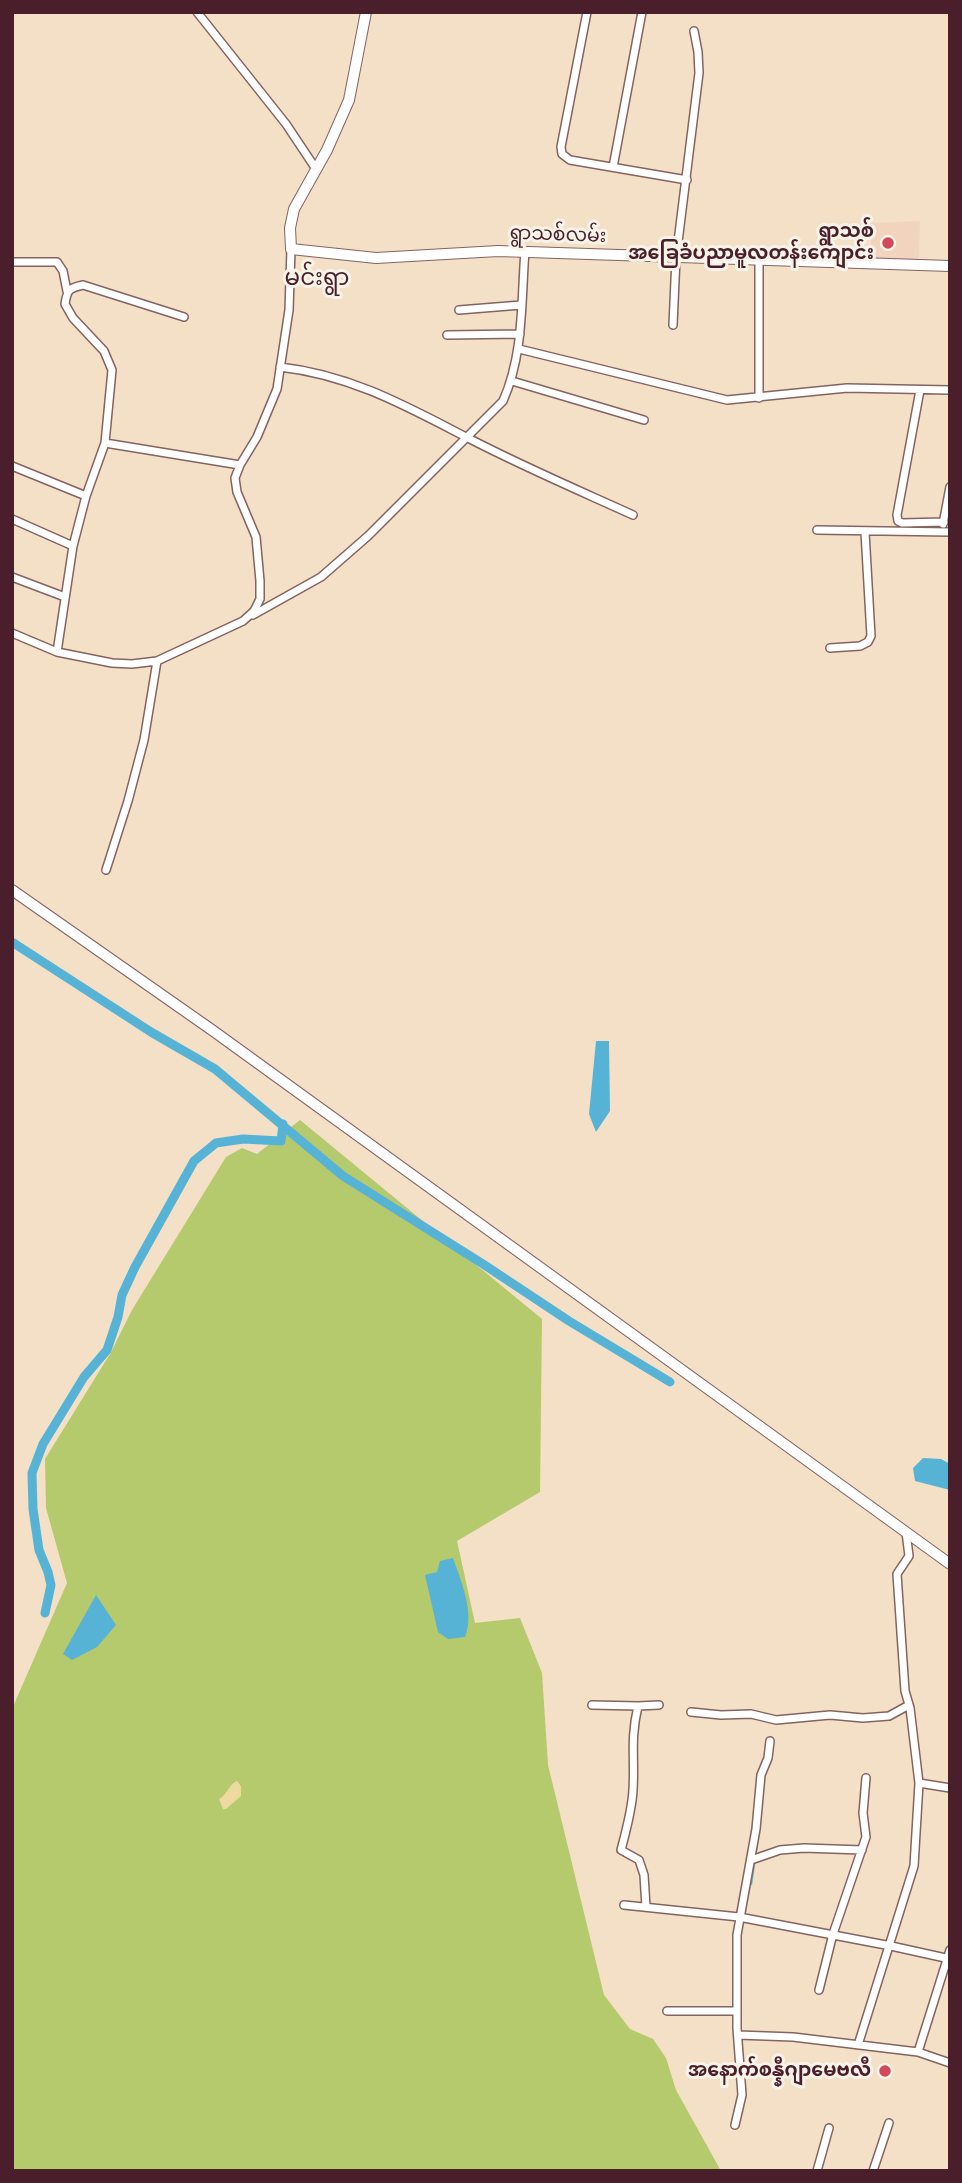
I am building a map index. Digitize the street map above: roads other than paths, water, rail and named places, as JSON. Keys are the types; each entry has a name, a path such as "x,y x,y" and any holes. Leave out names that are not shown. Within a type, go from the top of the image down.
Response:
{"main road":[{"path":"291,249 290,228 295,209 349,100 366,12"},
{"name":"ရွာသစ်လမ်း","path":"291,249 376,258 498,250 950,266"},
{"path":"12,890 212,1030 950,1563"}],"street":[{"path":"197,12 286,124 316,169"},
{"path":"587,12 561,147 562,154 570,160 687,180"},
{"path":"613,167 642,12"},
{"path":"673,325 676,258 699,73 694,31"},
{"path":"243,621 254,611 260,599 260,581 256,537 235,484 240,465 257,437 276,389 289,310 291,249"},
{"path":"12,633 58,652 113,663 157,661 243,621 321,577 503,401 512,382 519,349 525,251"},
{"path":"759,261 759,398"},
{"path":"12,262 57,262 63,271 67,291 65,304 104,351 112,370 105,443 86,496 73,546 58,652"},
{"path":"67,291 83,285 184,317"},
{"path":"460,310 521,305"},
{"path":"447,335 520,334"},
{"path":"519,349 727,400 847,388 950,390"},
{"path":"280,367 315,371 362,386 417,410 467,438 633,516"},
{"path":"512,382 644,420"},
{"path":"920,390 898,521 944,522"},
{"path":"105,443 240,465"},
{"path":"12,466 86,496"},
{"path":"817,530 946,532 944,522 950,487"},
{"path":"12,519 73,546"},
{"path":"830,648 860,646 868,642 871,636 865,532"},
{"path":"12,577 65,597"},
{"path":"106,870 144,740 157,661"},
{"path":"858,2045 915,1866 919,1783 905,1691 897,1574 909,1556 906,1532"},
{"path":"592,1705 659,1705"},
{"path":"691,1712 751,1714 776,1720 830,1715 863,1718 889,1716 909,1705"},
{"path":"638,1706 633,1728 633,1789 621,1850 639,1860 644,1875 646,1907"},
{"path":"734,2125 742,2095 736,1975 739,1917 751,1860 761,1775 768,1759 770,1741"},
{"path":"819,1990 833,1934 866,1837 863,1812 866,1779"},
{"path":"919,1783 950,1788"},
{"path":"751,1860 780,1850 862,1850"},
{"path":"624,1905 739,1917 949,1959"},
{"path":"918,2052 950,1950"},
{"path":"667,2011 737,2011"},
{"path":"738,2035 793,2037 918,2052 950,2063"},
{"path":"873,2171 889,2123"},
{"path":"817,2171 829,2129"}],"water":[{"path":"596,1041 609,1041 610,1111 596,1132 589,1114"},
{"path":"923,1458 941,1459 950,1464 950,1490 915,1481 913,1468"},
{"path":"453,1558 466,1597 468,1628 465,1637 448,1639 438,1632 425,1575 437,1572 440,1561"},
{"path":"96,1595 116,1625 97,1647 72,1660 63,1654"}],"waterway":[{"path":"12,942 151,1032 215,1069 343,1176 569,1321 670,1382"},
{"path":"45,1613 51,1585 39,1550 33,1509 32,1473 43,1444 84,1377 107,1350 122,1295 194,1161 216,1143 243,1139 281,1141 283,1124"},
{"path":"751,1884 757,1842"}],"place":[{"name":"ရွာသစ် အခြေခံပညာမူလတန်းကျောင်း","path":"888,243"},
{"name":"အနောက်စန္နီဂျာမေဗလီ","path":"885,2071"}],"district":[{"name":"မင်းရွာ","path":"317,279"}]}
